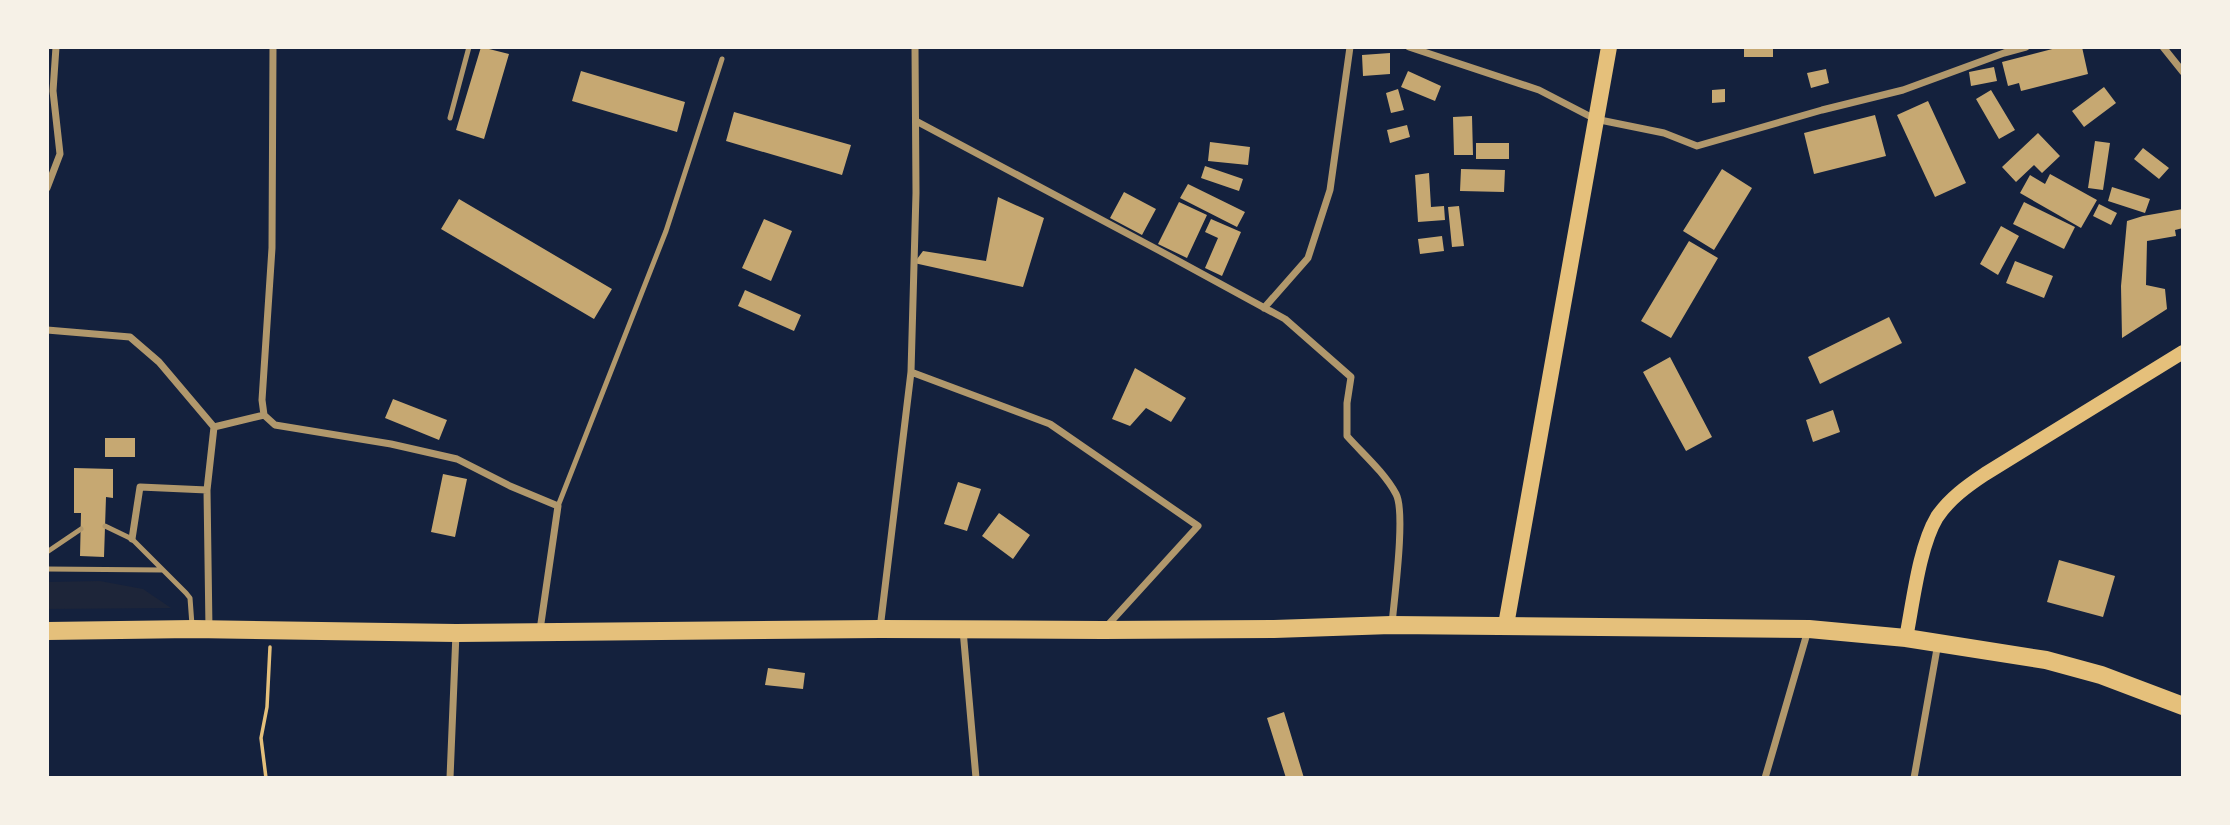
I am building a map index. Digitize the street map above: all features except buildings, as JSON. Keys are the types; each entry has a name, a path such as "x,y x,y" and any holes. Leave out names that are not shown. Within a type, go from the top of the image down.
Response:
{"highway":[{"path":"47,631 540,633 880,629 1274,629 1391,625 1809,629 1938,642 2046,660 2101,675 2183,706"}],"main road":[{"path":"1506,625 1609,47"},
{"path":"1906,638 1926,544 1937,517 1958,493 2183,352"}],"street":[{"path":"47,188 60,154 53,91 56,47"},
{"path":"273,47 272,248 262,400 264,415 275,425 391,444 457,459 510,486 558,506 540,633"},
{"path":"880,629 911,372 915,47"},
{"path":"1264,308 1308,258 1330,190 1350,47"},
{"path":"1409,47 1539,90 1595,118 1664,133 1697,146 1903,90 2004,50 2026,47"},
{"path":"2163,47 2183,72"},
{"path":"916,121 1285,319 1350,377 1346,436 1381,472 1398,496 1399,548 1391,625"},
{"path":"47,330 130,337 159,362 214,427 207,490 201,630"},
{"path":"911,372 1050,424 1198,526 1103,630"},
{"path":"214,427 264,415"},
{"path":"132,539 141,487 207,490"},
{"path":"963,629 976,778"},
{"path":"1765,778 1809,629"},
{"path":"450,778 456,633"},
{"path":"1914,778 1938,642"}],"lane":[{"path":"450,118 469,47"},
{"path":"558,506 666,231 722,59"},
{"path":"105,526 132,539 164,569 190,598 201,630"},
{"path":"47,552 81,529"},
{"path":"47,569 164,569"}],"path":[{"path":"266,778 261,738 267,707 270,631"}],"shaded area":[{"path":"100,581 143,589 171,608 47,609 47,582"}]}
